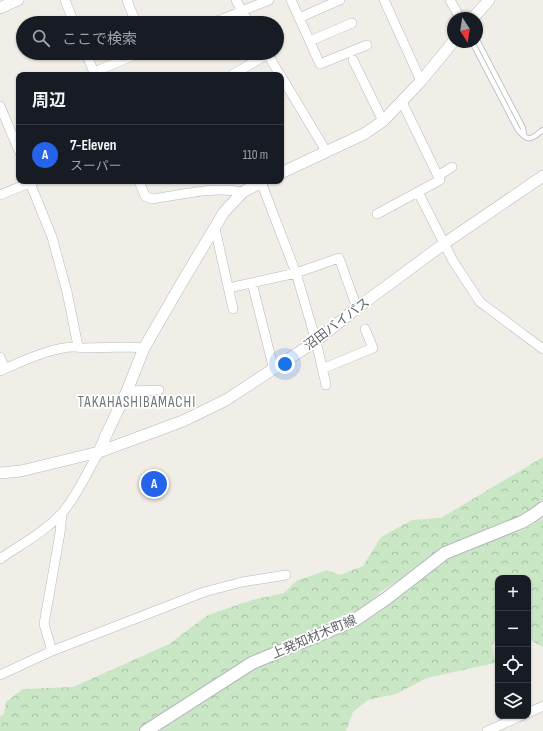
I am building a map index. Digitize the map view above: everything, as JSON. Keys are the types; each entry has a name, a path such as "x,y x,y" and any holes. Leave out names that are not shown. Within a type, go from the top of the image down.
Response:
{"main road":[{"name":"上発知材木町線","path":"146,731 252,663 355,620 387,598 444,553 522,522 543,508"}],"street":[{"path":"0,8 18,0"},
{"path":"65,0 71,16"},
{"path":"127,0 133,16"},
{"path":"236,0 245,16"},
{"path":"230,16 269,0"},
{"path":"291,0 320,64 367,45"},
{"path":"299,18 340,0"},
{"path":"384,0 421,81"},
{"path":"450,0 457,12"},
{"path":"478,12 489,0"},
{"path":"310,41 352,23"},
{"path":"284,172 364,134 383,121 421,81 448,48"},
{"path":"89,60 94,72"},
{"path":"96,72 124,60"},
{"path":"237,72 257,60"},
{"path":"271,60 278,72"},
{"path":"353,60 383,121"},
{"path":"284,81 326,151"},
{"path":"376,214 440,180 402,102"},
{"path":"0,106 16,144"},
{"path":"438,176 452,167"},
{"name":"沼田バイパス","path":"0,473 21,471 99,452 189,418 226,400 274,370 316,341 357,308 445,243 543,176"},
{"path":"0,195 27,184"},
{"path":"33,184 54,244 67,292 78,346"},
{"path":"140,184 145,196 152,199 196,191 230,190 243,192"},
{"path":"0,559 49,525 62,513 75,494 99,452 107,432 127,392 144,348 181,284 224,212 243,192 257,184"},
{"path":"263,184 296,273 316,341 326,385"},
{"path":"418,192 453,261 480,302 543,349"},
{"path":"215,228 233,309"},
{"path":"229,288 296,273 339,258 357,308"},
{"path":"252,283 274,370"},
{"path":"322,369 373,348 365,329"},
{"path":"0,357 2,370 50,351 78,346 83,348 144,348"},
{"path":"127,392 160,390"},
{"path":"52,651 44,624 60,533 62,513"},
{"path":"0,675 52,651 204,592 242,582 286,575"},
{"path":"531,712 543,706"},
{"path":"487,731 514,719"}],"lane":[{"path":"475,48 518,130 525,138 532,139 543,130"},
{"path":"481,48 523,128 525,138"}],"green space":[{"path":"543,457 543,499 523,516 450,546 430,557 404,577 382,591 365,607 330,621 308,635 249,660 138,731 0,731 0,716 4,714 6,702 23,689 73,687 169,644 208,615 252,600 284,593 296,581 327,570 340,575 363,566 381,537 412,520 441,518"},
{"path":"543,518 543,647 531,641 531,575 495,575 495,640 492,645 495,663 427,678 396,694 368,700 353,712 346,731 155,731 257,667 358,626 449,558 469,548 521,531"}],"place":[{"name":"7-Eleven","path":"154,484"}],"district":[{"name":"TAKAHASHIBAMACHI","path":"137,402"}]}
